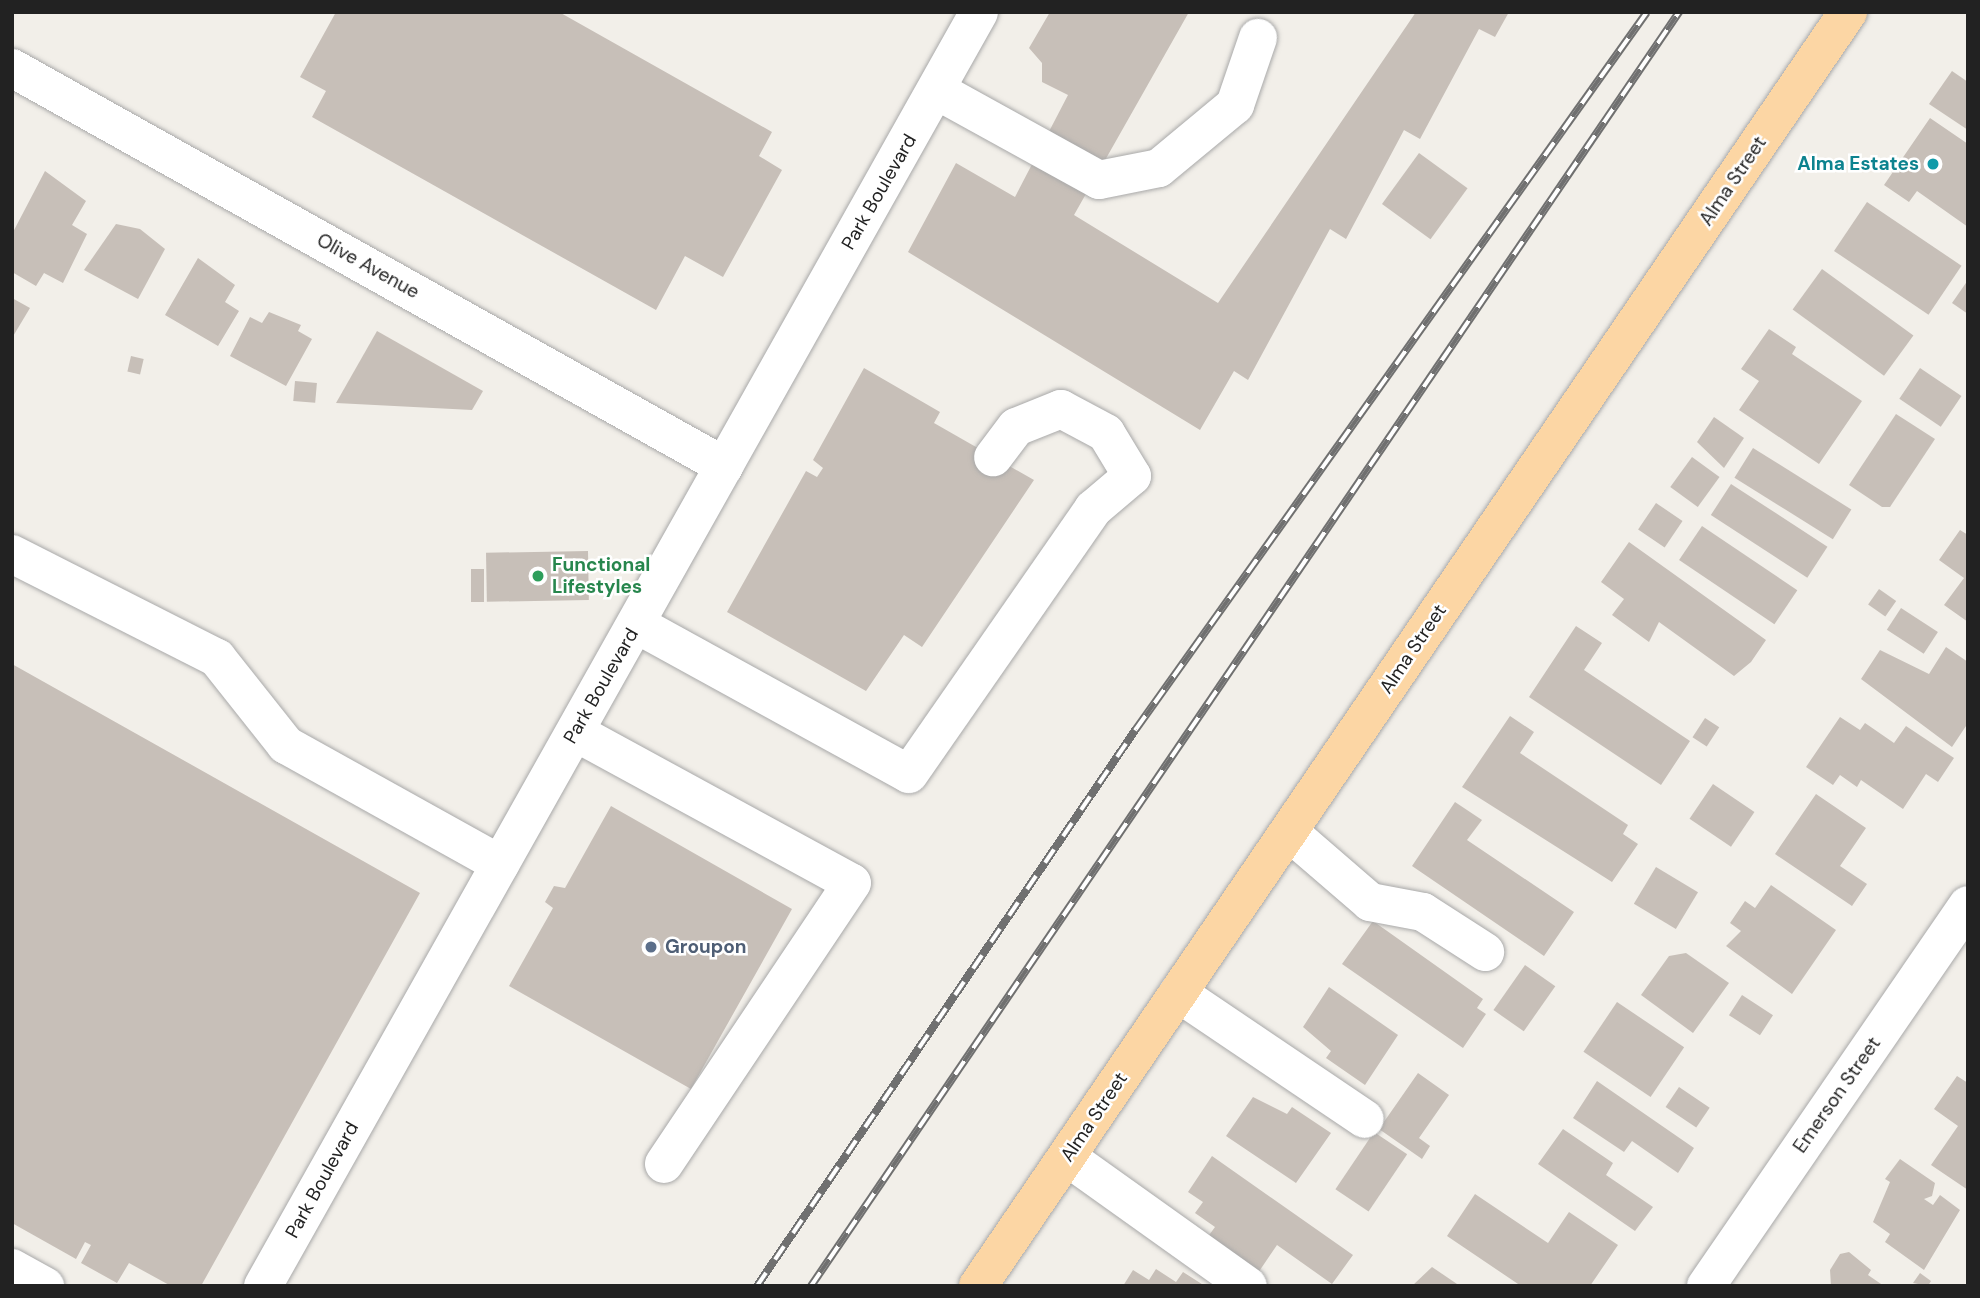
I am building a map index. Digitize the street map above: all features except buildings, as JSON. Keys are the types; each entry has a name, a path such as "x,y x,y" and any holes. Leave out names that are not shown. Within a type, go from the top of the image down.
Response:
{"main road":[{"path":"1708,218 1823,12"},
{"name":"Alma Street","path":"978,1286 1848,12"}],"street":[{"name":"Park Boulevard","path":"263,1286 979,12"},
{"path":"936,90 1099,180 1159,168 1226,113 1256,59 1258,38"},
{"name":"Olive Avenue","path":"12,68 724,466"},
{"path":"636,624 909,774 1093,509 1132,476 1106,433 1061,409 1016,426 993,457"},
{"path":"12,554 218,658 286,745 500,864"},
{"path":"575,732 852,883 664,1164"},
{"path":"1289,832 1370,902 1423,912 1485,952"},
{"name":"Emerson Street","path":"1706,1286 1968,905"},
{"path":"1178,993 1365,1119"},
{"path":"1066,1157 1248,1286"},
{"path":"12,1268 44,1286"}],"railway":[{"path":"757,1286 1136,729 1647,12"},
{"path":"811,1286 1679,12"}],"place":[{"name":"Alma Estates","path":"1933,164"},
{"name":"Functional Lifestyles","path":"538,576"},
{"name":"Groupon","path":"651,947"}]}
